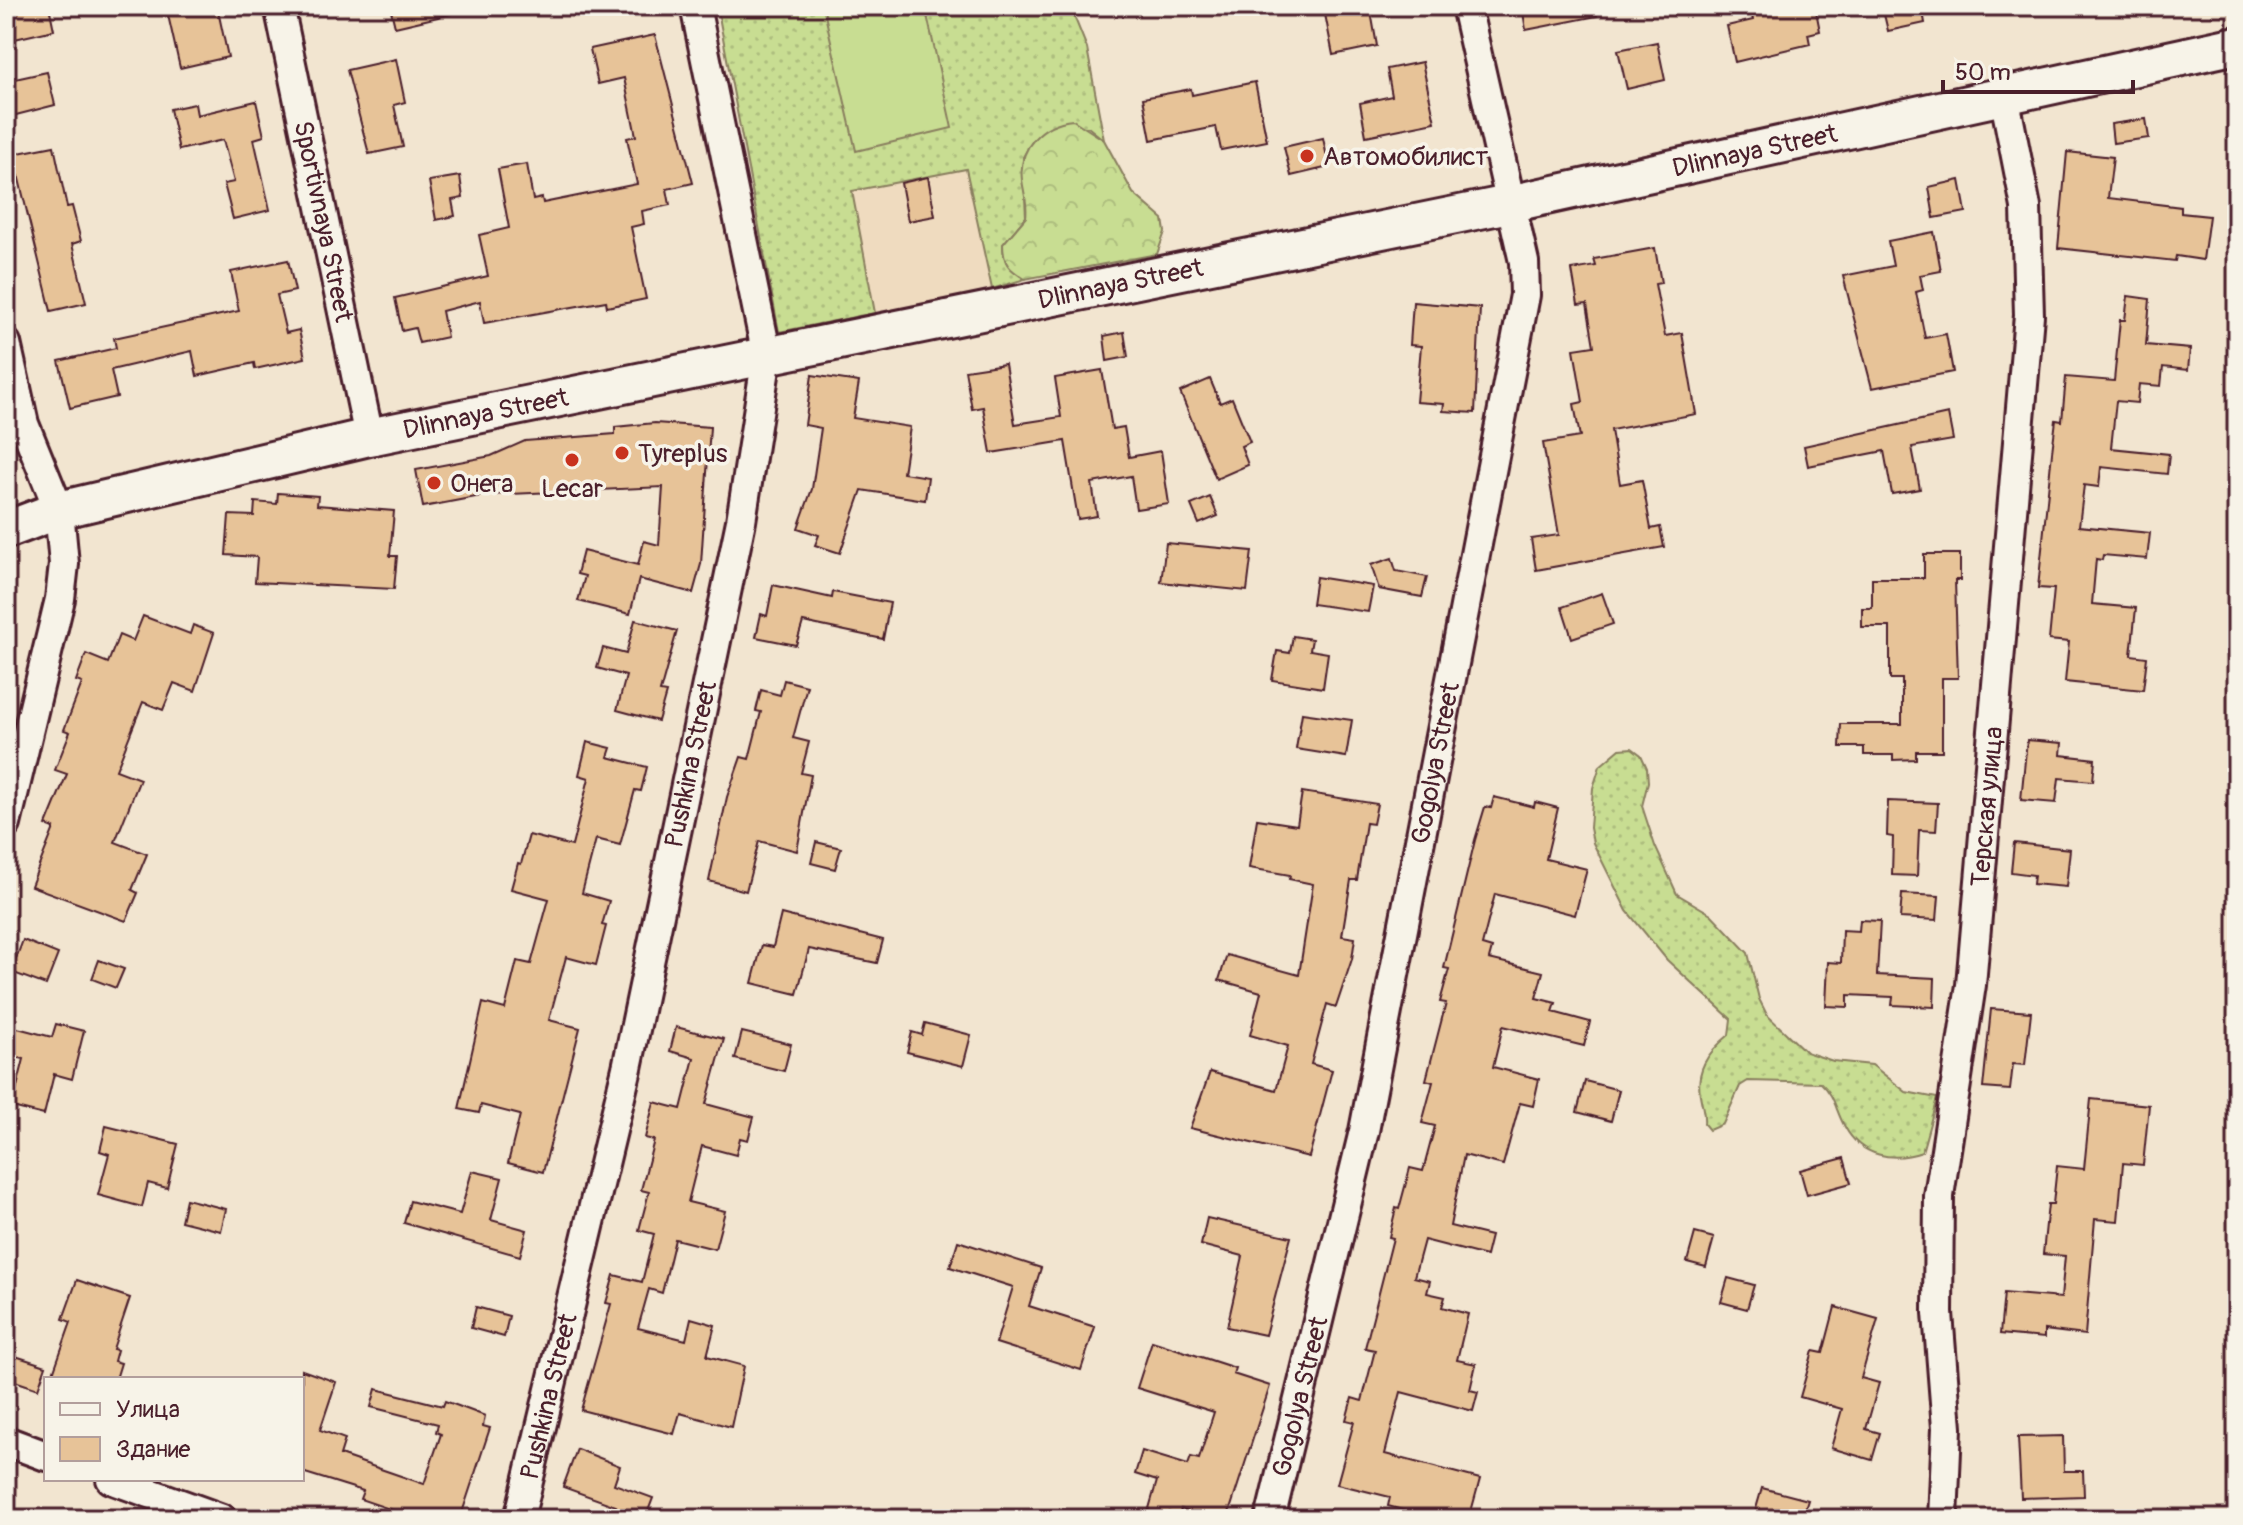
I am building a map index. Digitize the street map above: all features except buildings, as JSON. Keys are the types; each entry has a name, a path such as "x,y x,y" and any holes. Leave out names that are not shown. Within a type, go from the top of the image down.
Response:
{"street":[{"name":"Sportivnaya Street","path":"279,6 369,437"},
{"name":"Pushkina Street","path":"519,1519 627,1068 741,521 767,356 695,6"},
{"name":"Gogolya Street","path":"1270,1519 1364,1131 1511,381 1525,295 1524,262 1466,6"},
{"name":"Dlinnaya Street","path":"6,530 59,510 369,437 1509,204 2237,45"},
{"name":"Терская улица","path":"1943,1519 1947,1443 1938,1313 1939,1196 1971,985 2029,315 2026,207 2004,95"},
{"path":"6,343 24,424 59,510 64,564 60,599 6,824"},
{"path":"6,1441 44,1455"},
{"path":"117,1481 222,1519"}],"shaded area":[{"path":"966,168 992,289 875,313 852,191"}],"green space":[{"path":"717,6 1070,6 1087,48 1104,140 1088,127 1033,140 1023,157 1026,217 1003,244 1008,265 1025,279 992,289 966,169 852,191 875,313 779,332"},
{"path":"823,6 925,6 952,128 856,151"},
{"path":"1073,120 1104,140 1133,193 1163,219 1165,232 1157,254 1025,279 1008,265 1003,244 1026,217 1022,180 1024,157 1028,147 1042,132"},
{"path":"1632,748 1641,755 1647,768 1648,782 1642,806 1655,846 1677,894 1711,914 1748,953 1759,999 1767,1015 1806,1052 1833,1061 1872,1065 1906,1092 1937,1098 1922,1152 1889,1156 1869,1151 1860,1145 1845,1127 1832,1098 1821,1083 1748,1081 1740,1086 1723,1124 1709,1130 1704,1124 1699,1090 1701,1071 1709,1055 1729,1035 1731,1019 1667,960 1627,911 1593,843 1590,828 1593,788 1600,766 1620,749"}],"place":[{"name":"Автомобилист","path":"1307,156"},
{"name":"Tyreplus","path":"622,453"},
{"name":"Lecar","path":"572,460"},
{"name":"Онега","path":"434,483"}]}
